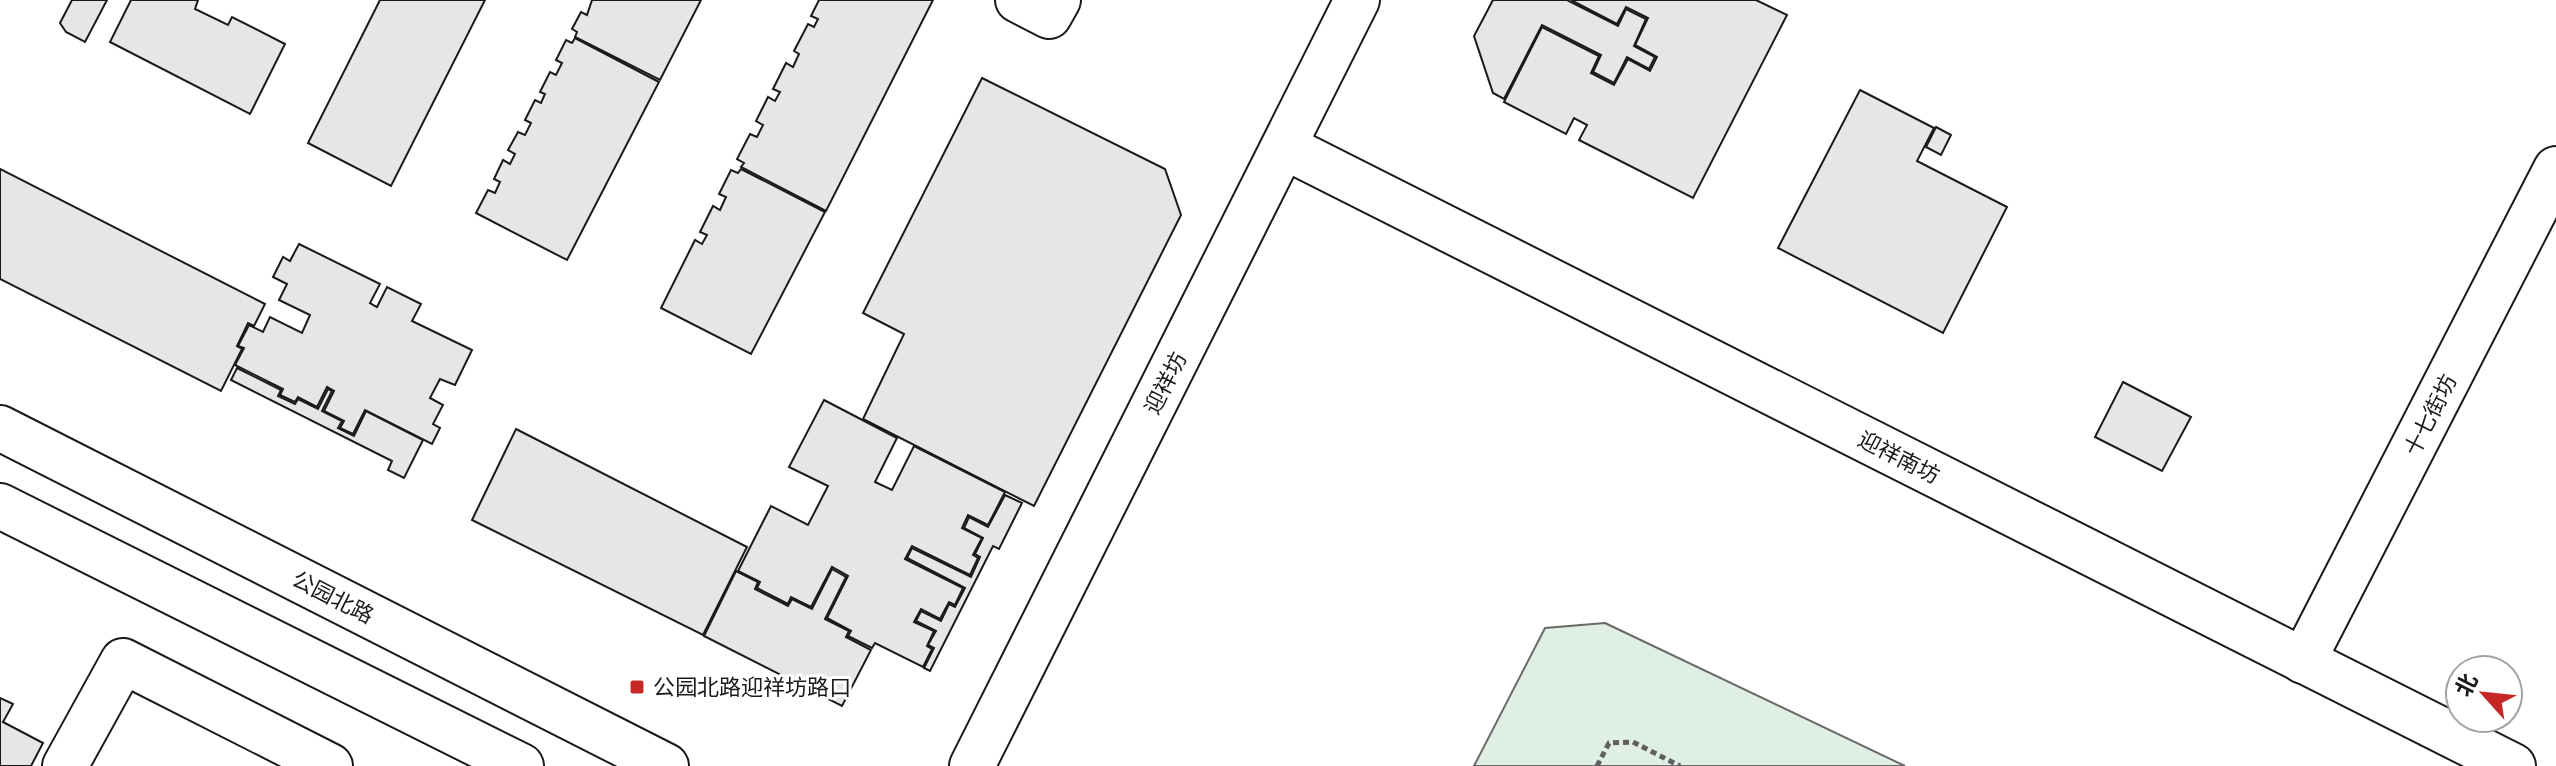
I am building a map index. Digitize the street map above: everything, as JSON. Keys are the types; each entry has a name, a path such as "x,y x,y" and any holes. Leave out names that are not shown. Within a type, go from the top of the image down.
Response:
{"street":[{"path":"1018,0 1049,16 1058,0"},
{"name":"迎祥坊","path":"972,766 1357,0"},
{"name":"迎祥南坊","path":"1285,147 2513,766"},
{"name":"十七街坊","path":"2303,661 2556,169"},
{"name":"公园北路","path":"0,428 666,766"},
{"path":"0,506 521,766"},
{"path":"65,766 123,661 330,766"}],"path":[{"path":"1597,766 1609,743 1633,742 1680,766"}],"green space":[{"path":"1605,623 1905,766 1474,766 1545,628"}],"building":[{"path":"72,0 107,0 85,42 66,32 60,23"},
{"path":"131,0 198,0 195,9 228,25 232,17 285,44 250,114 110,42"},
{"path":"380,0 485,0 391,186 308,143"},
{"path":"592,0 701,0 660,80 575,37 577,32 572,29 581,12 587,15"},
{"path":"819,0 933,0 826,211 741,167 744,163 737,159 750,134 757,137 763,125 756,121 768,97 775,101 780,92 773,89 786,63 793,67 799,54 794,51 808,24 814,27 818,19 811,16"},
{"path":"1493,0 1567,0 1618,26 1626,9 1646,19 1634,46 1655,57 1649,69 1627,57 1614,83 1593,72 1601,55 1542,25 1504,99 1493,93 1474,36"},
{"path":"1571,0 1756,0 1787,15 1693,198 1579,140 1587,125 1574,118 1566,134 1504,102 1542,27 1599,56 1591,73 1614,85 1628,59 1650,71 1657,57 1635,45 1648,18 1626,7 1617,24"},
{"path":"575,38 659,82 567,260 476,213 488,190 495,193 500,182 494,179 503,160 510,164 515,154 508,150 518,132 525,135 531,123 525,120 535,100 541,103 545,94 540,92 550,72 556,75 562,63 556,60 566,40 572,43"},
{"path":"982,78 1165,169 1181,215 1034,506 863,419 904,334 863,313"},
{"path":"1860,90 1934,128 1917,161 2007,207 1943,333 1778,248"},
{"path":"1936,127 1951,135 1941,155 1926,147"},
{"path":"0,169 265,304 254,326 248,323 237,346 242,349 221,391 0,279"},
{"path":"741,169 825,212 751,354 661,308 695,240 702,244 707,235 700,232 713,206 720,210 726,197 719,194 731,170 738,173"},
{"path":"299,244 380,284 370,303 377,307 387,287 421,304 412,321 472,350 455,385 440,379 430,398 443,405 433,424 440,428 432,444 365,410 353,434 340,428 344,421 324,411 334,391 327,387 317,407 298,397 295,402 280,395 283,389 235,365 244,348 238,346 249,325 263,332 270,317 302,333 310,315 279,300 287,284 273,277 283,257 290,261"},
{"path":"237,368 281,390 278,396 295,404 298,399 318,409 328,389 332,391 322,411 342,421 338,428 354,436 366,411 423,440 404,478 388,470 392,461 231,380"},
{"path":"2123,382 2191,417 2162,471 2095,437"},
{"path":"824,400 897,438 875,482 892,490 914,446 1005,492 988,525 968,515 962,528 982,538 973,555 978,558 970,575 912,546 905,559 963,588 955,605 949,602 940,619 921,609 914,622 934,631 927,646 932,649 923,667 875,643 872,648 848,636 851,631 827,618 848,576 832,567 811,607 791,597 788,604 757,588 760,582 738,571 771,506 808,525 828,486 789,467"},
{"path":"516,429 747,547 703,635 472,520"},
{"path":"1005,495 1022,503 999,549 993,546 930,671 924,668 934,648 928,645 936,631 916,621 921,611 941,621 949,604 955,607 965,588 907,558 912,548 971,577 980,557 975,554 983,538 964,528 969,517 988,527"},
{"path":"832,569 846,577 825,619 849,631 846,637 871,650 842,706 704,636 736,571 758,582 755,589 788,606 792,599 812,609"},
{"path":"0,698 13,704 3,722 43,743 31,766 0,766"}],"place":[{"name":"公园北路迎祥坊路口","path":"637,687"}]}
